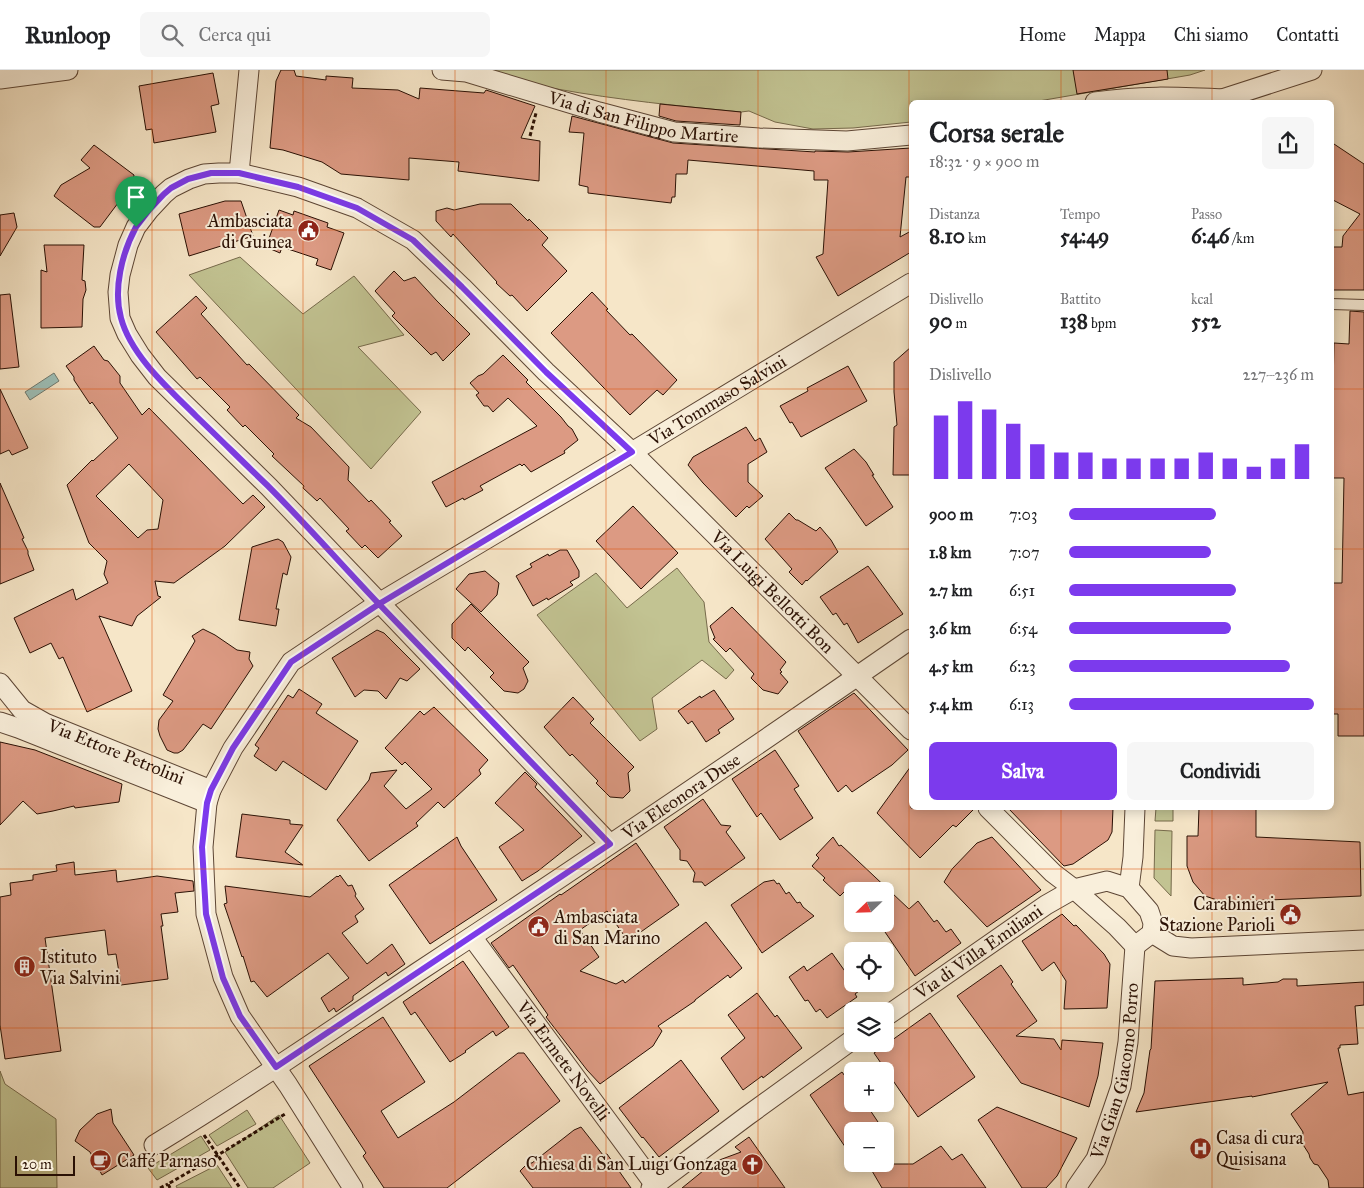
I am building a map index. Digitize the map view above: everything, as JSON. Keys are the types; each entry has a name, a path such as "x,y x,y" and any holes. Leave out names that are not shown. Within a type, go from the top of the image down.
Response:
{"street":[{"path":"0,79 68,70"},
{"path":"239,173 249,70"},
{"name":"Via di San Filippo Martire","path":"442,70 466,72 674,132 759,138 847,140 909,135"},
{"path":"1222,100 1312,70"},
{"path":"1130,100 1161,96 1207,100"},
{"name":"Via Luigi Bellotti Bon","path":"610,844 269,487 156,377 134,347 120,318 118,292 123,259 132,235 143,217 164,194 179,183 204,174 239,173 298,187 357,208 413,240 546,372 632,452 909,728"},
{"name":"Via Tommaso Salvini","path":"353,1188 276,1067 240,1016 223,978 206,914 202,847 209,796 233,748 291,662 379,604 909,284"},
{"name":"Via Eleonora Duse","path":"154,1145 276,1067 472,937 909,640"},
{"path":"0,683 13,720"},
{"name":"Via Ettore Petrolini","path":"13,720 45,723 209,796"},
{"path":"990,810 1053,873 1074,889 1135,946 1152,933 1153,924 1149,912 1129,888 1133,857 1135,810"},
{"name":"Via di Villa Emiliani","path":"894,1011 1046,905 1074,889 1106,881 1129,888"},
{"path":"1152,933 1172,946 1191,948 1364,940"},
{"name":"Via Ermete Novelli","path":"472,937 652,1186"},
{"name":"Via Gian Giacomo Porro","path":"1076,1188 1096,1159 1121,1086 1128,1042 1135,946"},
{"path":"652,1186 844,1046"}],"lane":[{"path":"1334,304 1364,305"}],"path":[{"path":"530,136 540,94"},
{"path":"160,1188 286,1114"},
{"path":"194,1120 240,1188"},
{"path":"168,1184 170,1188"}],"green space":[{"path":"487,70 1205,70 1190,75 1045,100 909,100 909,122 853,128 813,129 775,122 749,111 741,112 626,100 540,85"},
{"path":"240,257 303,314 354,276 404,335 358,347 421,412 371,469 189,275"},
{"path":"677,568 704,602 709,642 734,670 726,679 702,660 652,698 657,729 640,741 537,615 596,573 627,608"},
{"path":"1156,810 1173,810 1173,821 1155,821"},
{"path":"1155,830 1172,831 1171,896 1154,878"},
{"path":"0,1071 5,1084 56,1119 57,1188 0,1188"},
{"path":"247,1110 256,1124 217,1146 209,1135"},
{"path":"279,1115 310,1163 273,1188 248,1188 225,1152"},
{"path":"201,1136 210,1150 157,1180 148,1168"},
{"path":"217,1165 232,1188 177,1188 176,1186"}],"water":[{"path":"54,373 59,381 30,400 25,392"}],"building":[{"path":"281,70 294,70 296,76 326,80 326,76 353,78 352,88 398,90 419,99 420,88 484,93 486,90 535,106 521,138 540,141 539,181 458,171 459,162 409,158 409,180 341,174 322,162 270,148 276,81"},
{"path":"1073,70 1167,70 1168,79 1077,94"},
{"path":"213,73 219,104 211,106 216,132 154,143 152,129 146,130 139,86"},
{"path":"660,104 741,112 740,125 676,121 659,116"},
{"path":"572,116 673,143 815,152 909,148 909,177 906,177 900,237 909,232 909,253 838,296 816,257 823,254 828,180 814,180 814,171 688,160 687,174 676,174 675,197 672,197 671,203 588,193 588,187 579,185 584,133 569,132"},
{"path":"1334,144 1364,164 1364,290 1334,290 1334,247 1342,247 1343,236 1360,214 1334,201"},
{"path":"94,145 134,175 133,183 100,227 94,227 54,196 61,185 90,168 81,160"},
{"path":"225,201 241,201 253,236 189,256 179,214"},
{"path":"480,204 511,204 548,238 542,245 567,271 527,311 512,295 510,296 496,283 453,234 451,237 436,221 436,211 447,208 454,210"},
{"path":"279,210 293,215 294,211 328,223 327,227 344,233 331,270 316,265 318,259 282,247 280,253 266,247"},
{"path":"14,213 17,227 0,256 0,215"},
{"path":"44,245 84,245 82,280 85,281 86,290 83,299 82,327 41,328 41,270 47,272"},
{"path":"394,271 404,281 415,277 470,334 443,361 436,352 431,355 392,316 395,313 375,291"},
{"path":"592,292 630,335 632,334 677,380 663,395 657,390 630,415 551,333"},
{"path":"10,294 19,367 0,369 0,295"},
{"path":"196,296 207,308 201,314 247,365 249,364 299,415 296,418 311,427 349,467 348,480 369,502 371,500 402,536 378,558 365,545 362,548 346,531 349,529 320,498 317,501 272,456 274,454 245,425 243,427 227,410 230,407 200,377 197,379 156,332"},
{"path":"1350,311 1364,312 1364,736 1338,736 1338,714 1334,714 1334,583 1342,583 1344,478 1334,478 1334,343 1349,344"},
{"path":"94,346 104,360 108,361 120,376 120,383 142,415 149,408 243,504 253,495 265,507 225,546 174,583 155,581 158,596 161,597 137,616 132,626 99,616 132,691 87,712 63,657 59,659 51,643 30,653 14,618 73,589 76,600 108,583 104,574 107,561 89,543 67,485 118,438 92,402 90,404 66,366","holes":["129,464 163,500 158,529 147,530 138,538 96,496"]},
{"path":"909,349 909,475 893,475 894,427 897,425 894,362"},
{"path":"503,355 528,380 526,382 572,429 578,440 564,451 565,453 531,472 524,464 522,466 520,464 480,486 483,490 446,507 432,482 537,426 508,398 493,412 488,406 484,406 476,395 479,393 470,383 483,374"},
{"path":"848,366 867,401 801,437 780,406 808,391 807,388"},
{"path":"0,389 28,448 12,455 9,450 0,454"},
{"path":"746,427 755,441 760,438 767,452 748,464 748,482 763,496 749,508 747,506 736,517 688,465 693,457"},
{"path":"854,449 866,462 874,475 872,475 893,507 866,526 825,468"},
{"path":"0,483 24,538 22,539 34,570 0,584"},
{"path":"633,506 678,553 641,589 596,541"},
{"path":"789,513 796,520 816,531 820,527 838,552 802,585 789,572 792,569 765,539"},
{"path":"278,539 283,542 291,557 287,575 283,573 276,609 279,609 276,626 239,620 252,547"},
{"path":"560,550 567,550 579,571 579,577 570,582 573,585 548,600 547,598 533,606 516,576 532,567 530,564"},
{"path":"868,566 903,614 858,643 847,623 844,625 836,613 833,615 820,597"},
{"path":"485,571 499,583 497,595 481,612 456,589 469,574"},
{"path":"471,604 529,662 523,668 528,681 524,689 518,693 504,691 490,677 494,673 468,647 465,651 452,638 452,624"},
{"path":"732,607 786,662 780,673 788,682 778,694 763,690 751,678 754,674 730,648 726,652 713,639 715,638 710,626"},
{"path":"203,629 237,650 250,652 249,659 253,666 211,729 203,724 183,750 174,753 167,750 158,729 159,720 173,701 163,695 195,641 192,636"},
{"path":"377,630 384,633 420,669 407,681 400,678 386,699 378,691 364,690 355,697 332,658"},
{"path":"299,689 322,704 316,713 358,741 326,790 283,761 276,771 254,756 259,748 255,745 288,695 293,698"},
{"path":"714,690 734,719 718,730 720,733 706,742 692,721 688,724 678,711 700,696 701,698"},
{"path":"854,693 908,750 892,765 852,792 846,785 838,792 798,731"},
{"path":"573,697 594,719 590,723 634,767 628,773 630,791 623,798 610,797 596,783 598,781 572,754 570,756 544,727"},
{"path":"434,707 488,760 479,770 481,774 444,808 438,802 416,823 418,826 369,861 337,820 369,780 371,773 397,770 384,786 406,809 432,789 405,762 402,765 385,748 420,711 424,715"},
{"path":"0,742 35,750 122,784 119,802 75,808 74,806 37,814 23,801 0,825"},
{"path":"775,750 799,786 794,789 813,818 780,840 761,813 757,817 732,779"},
{"path":"909,769 909,810 973,810 956,827 953,825 920,858 877,813"},
{"path":"525,772 537,784 535,787 582,836 538,871 522,881 499,847 524,830 495,803"},
{"path":"703,799 721,825 731,826 726,832 745,858 705,886 702,882 693,882 695,873 687,861 680,860 680,850 664,827"},
{"path":"1010,810 1113,810 1112,832 1108,840 1073,864 1064,866"},
{"path":"1199,810 1256,810 1256,837 1360,842 1361,896 1223,902 1205,896 1193,882 1187,866 1187,836 1198,836"},
{"path":"242,814 290,820 290,824 303,825 285,852 303,865 236,857"},
{"path":"457,837 497,900 430,944 389,885"},
{"path":"833,837 839,846 841,845 880,882 844,882 844,892 840,896 823,880 825,878 812,866 819,858 816,855"},
{"path":"992,837 1041,890 987,927 944,882 952,869 977,843"},
{"path":"636,843 679,905 628,941 607,911 580,930 599,957 580,971 616,984 623,980 625,983 706,922 742,968 730,978 728,975 695,1001 658,1026 662,1031 653,1046 600,1084 546,1017 548,1015 513,965 509,968 491,943"},
{"name":"Istituto Via Salvini","path":"74,862 75,875 116,870 117,882 157,876 193,881 194,891 175,893 178,912 161,914 168,979 121,985 116,954 108,955 105,930 45,938 61,1051 5,1059 0,1025 0,897 11,895 10,883 33,880 33,875 57,871 56,865"},
{"path":"340,875 348,886 352,885 355,896 364,909 355,916 358,922 342,933 367,964 392,944 405,964 388,976 386,972 353,996 353,1000 336,1012 334,1008 329,1012 321,998 349,978 328,953 267,997 254,981 251,982 224,904 227,903 225,886 310,897"},
{"path":"774,880 777,884 779,883 786,894 789,892 797,903 800,902 814,916 762,953 731,905 764,882"},
{"path":"894,895 909,909 918,901 934,922 937,920 946,932 951,929 961,943 915,976 894,945 894,942 892,942 885,932 894,932"},
{"path":"1062,914 1074,926 1076,925 1104,954 1110,964 1107,1008 1064,1009 1066,981 1054,962 1042,971 1022,941"},
{"path":"832,953 844,970 844,992 858,992 855,994 857,997 850,1002 844,1002 844,1006 827,1018 820,1009 816,1012 808,1000 805,1001 789,977 804,966 807,971"},
{"path":"463,961 509,1027 496,1036 493,1031 450,1062 415,1012 411,1015 403,1002"},
{"path":"1001,965 1013,982 1011,984 1037,1021 1016,1036 1054,1039 1061,1050 1062,1040 1103,1043 1098,1076 1089,1107 1021,1083 957,996"},
{"path":"1243,978 1243,985 1278,982 1283,979 1297,979 1297,986 1364,982 1364,1005 1355,1006 1358,1044 1340,1045 1340,1048 1338,1048 1348,1095 1364,1092 1364,1188 1329,1188 1328,1180 1318,1165 1314,1164 1302,1143 1303,1132 1291,1114 1328,1082 1252,1097 1136,1112 1144,1093 1151,1049 1155,981"},
{"path":"757,993 775,1017 777,1015 802,1048 763,1078 762,1076 743,1090 721,1058 745,1038 728,1015"},
{"path":"930,1013 975,1077 918,1117 894,1082 894,1062 880,1062 874,1053 894,1052 894,1039"},
{"path":"383,1017 425,1082 381,1111 398,1138 454,1102 518,1053 524,1053 560,1101 447,1188 384,1188 363,1156 366,1153 309,1066"},
{"path":"681,1060 719,1111 659,1157 619,1108"},
{"path":"842,1072 844,1075 844,1112 871,1112 878,1122 844,1122 844,1145 810,1095"},
{"path":"997,1107 1077,1138 1057,1176 1046,1188 1022,1188 978,1120"},
{"path":"111,1109 113,1123 134,1155 102,1175 90,1152 75,1141 80,1130 97,1114"},
{"path":"581,1127 603,1155 607,1154 631,1188 533,1188 520,1171 528,1163 532,1163 574,1130"},
{"name":"Chiesa di San Luigi Gonzaga","path":"749,1137 785,1188 682,1188 714,1162 741,1152 735,1147"},
{"path":"941,1146 952,1160 962,1154 986,1188 882,1188 873,1172 894,1172 894,1164 913,1164"}],"place":[{"name":"Ambasciata di Guinea","path":"308,231"},
{"name":"Carabinieri Stazione Parioli","path":"1291,914"},
{"name":"Ambasciata di San Marino","path":"538,927"},
{"name":"Istituto Via Salvini","path":"24,967"},
{"name":"Casa di cura Quisisana","path":"1200,1148"},
{"name":"Caffé Parnaso","path":"101,1161"},
{"name":"Chiesa di San Luigi Gonzaga","path":"753,1164"}],"route":[{"path":"136,227 123,259 118,304 120,318 140,355 156,377 269,487 379,604 291,662 233,748 208,796 202,847 206,914 223,978 240,1016 276,1067 610,844 379,604 632,452 546,372 413,240 357,208 298,187 239,173 211,173 188,179 171,188 149,210 136,227"}]}
